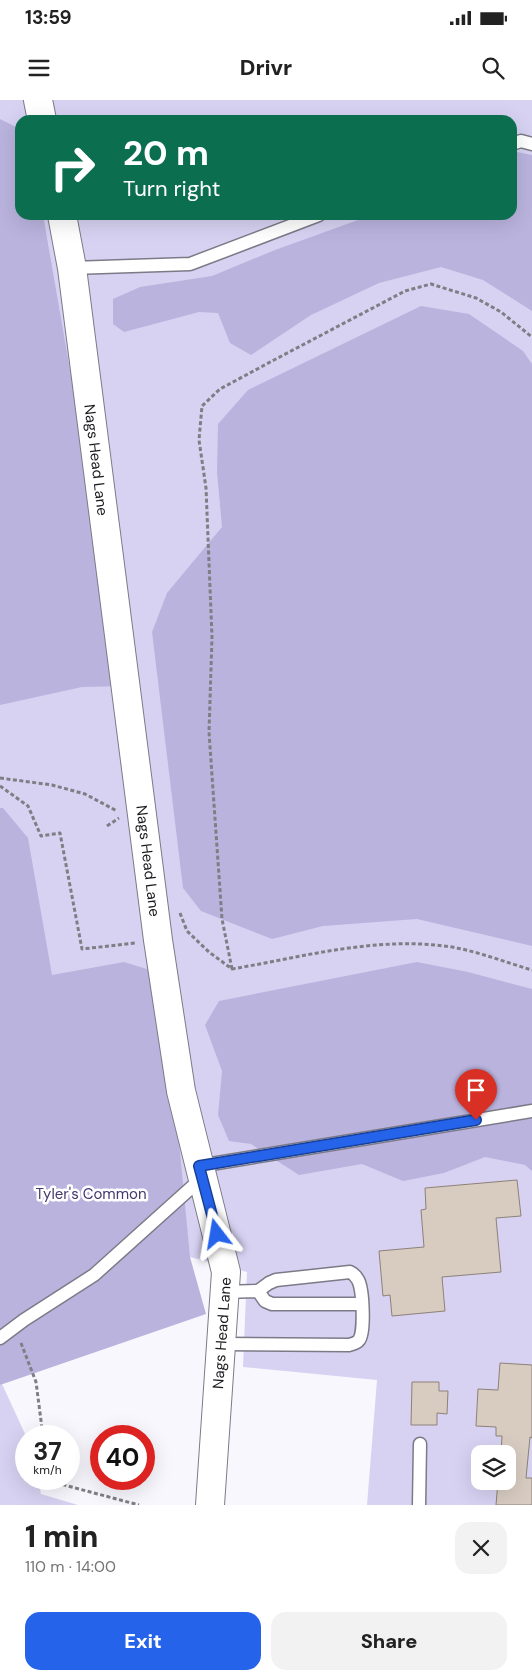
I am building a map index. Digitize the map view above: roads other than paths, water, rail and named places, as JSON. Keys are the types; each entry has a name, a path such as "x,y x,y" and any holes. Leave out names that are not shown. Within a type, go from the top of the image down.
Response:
{"street":[{"path":"38,100 41,115"},
{"name":"Nags Head Lane","path":"63,220 72,268 158,940 181,1091 226,1272 210,1505"}],"lane":[{"path":"517,142 522,141 532,144"},
{"path":"72,268 190,264 306,220"},
{"path":"0,1338 15,1326 94,1275 200,1172 532,1111"},
{"path":"221,1344 349,1345 355,1343 361,1335 362,1304 359,1282 356,1276 350,1272 276,1280 269,1282 258,1291 225,1292"},
{"path":"258,1291 265,1302 272,1304 362,1304"},
{"path":"419,1505 420,1444"}],"park label":[{"name":"Tyler's Common","path":"91,1194"}]}
